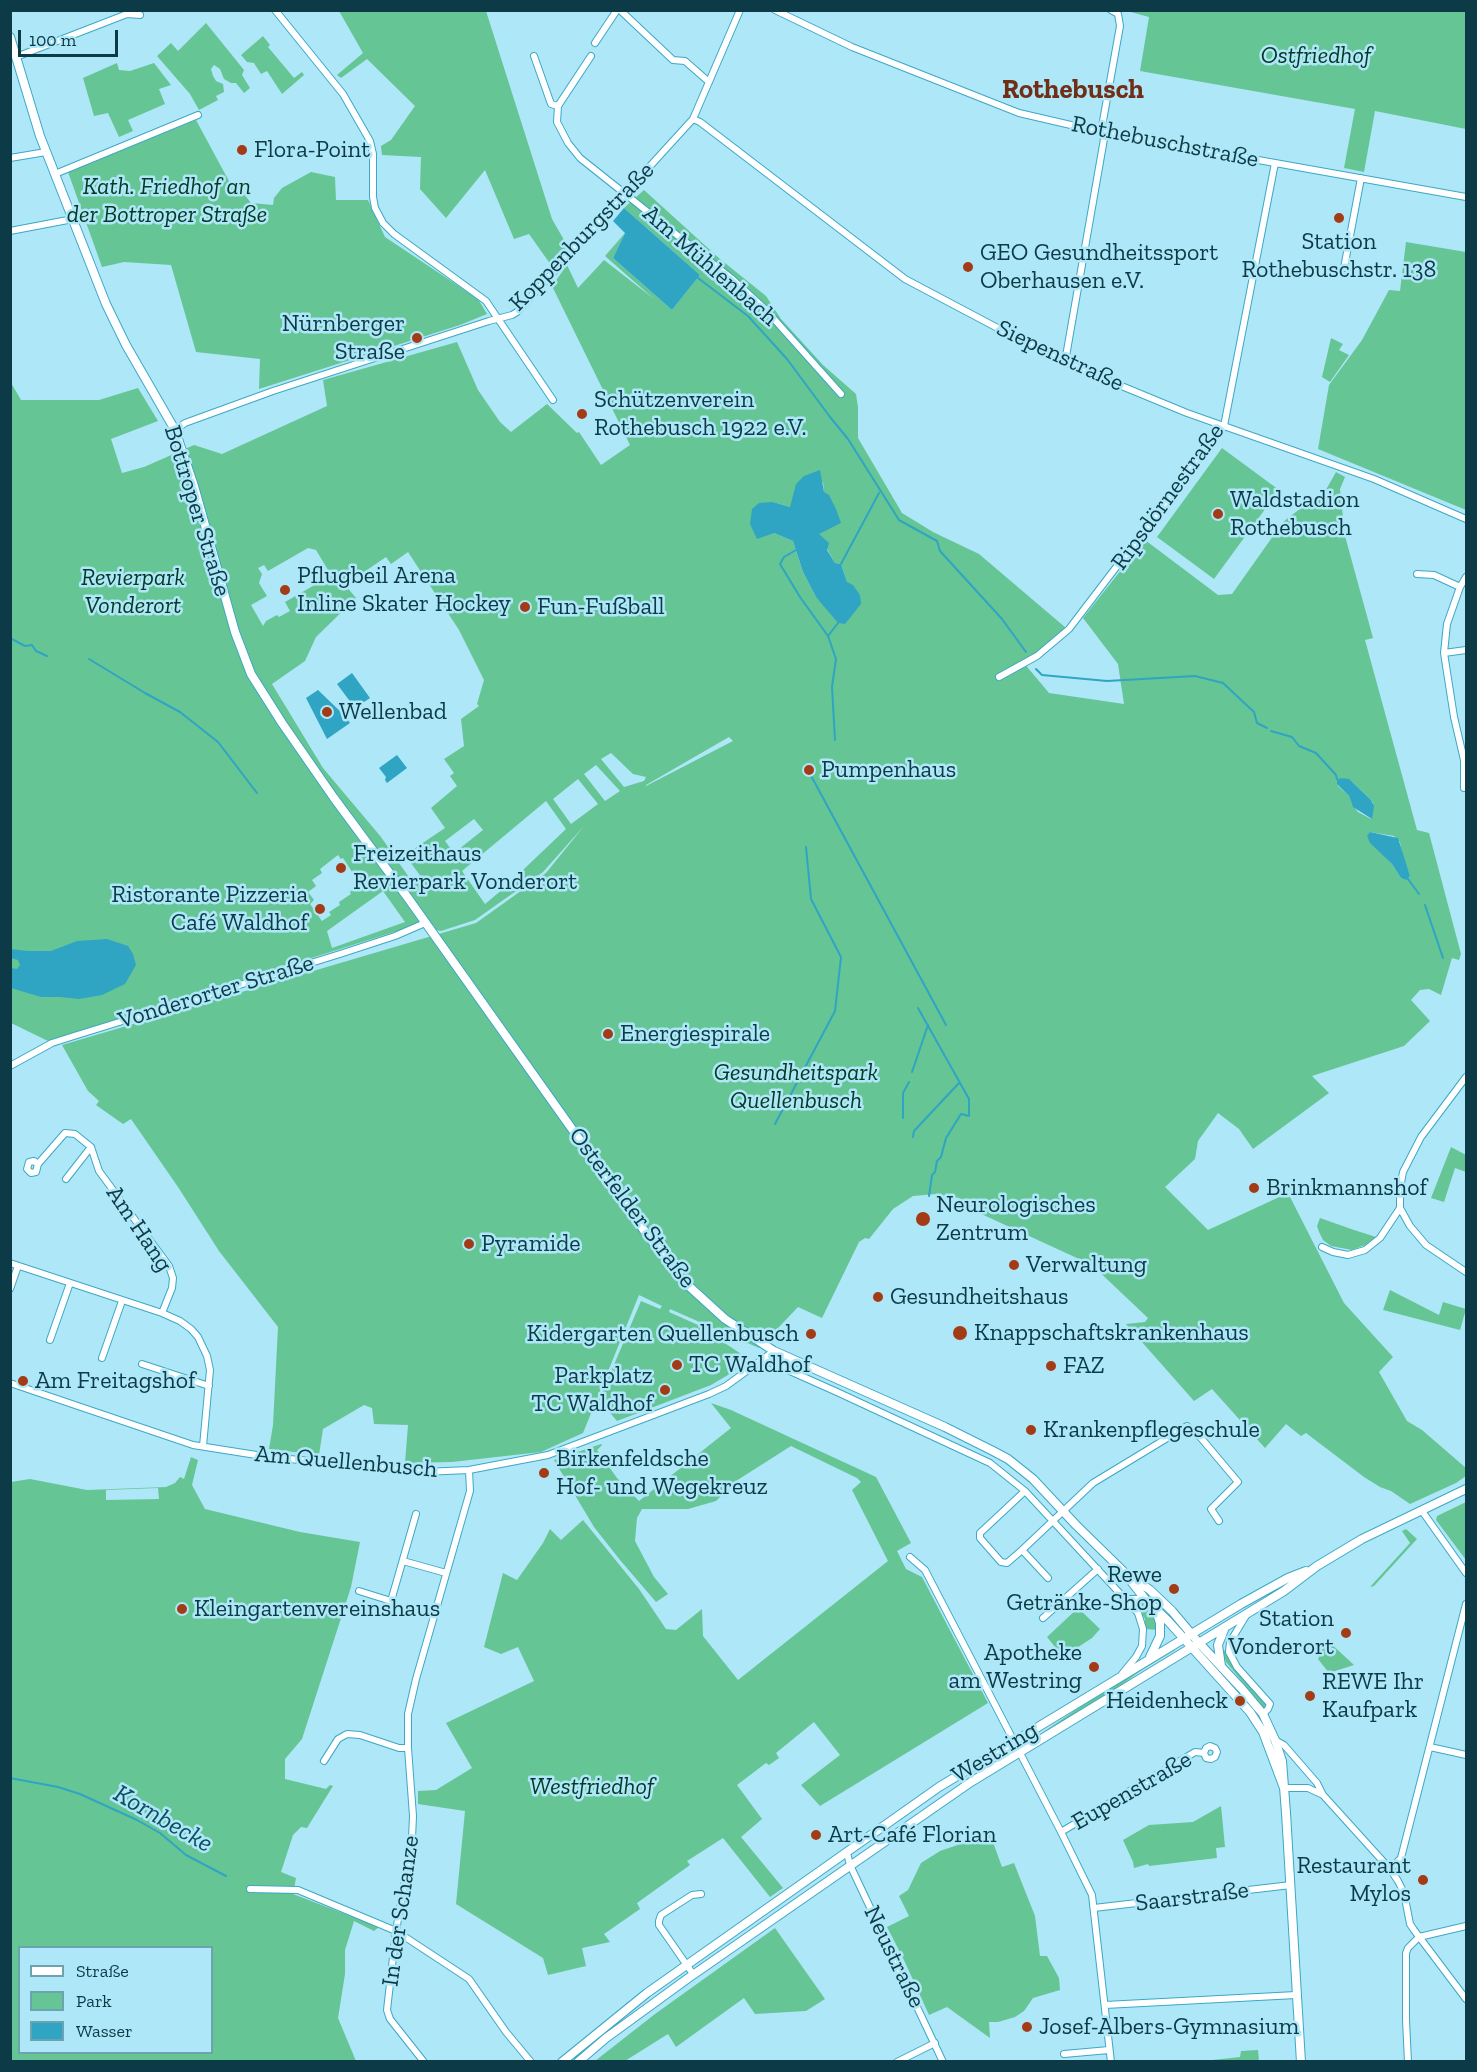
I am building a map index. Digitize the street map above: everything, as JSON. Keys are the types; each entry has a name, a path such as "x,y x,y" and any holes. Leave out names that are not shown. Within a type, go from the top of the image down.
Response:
{"main road":[{"name":"Bottroper Straße","path":"10,37 46,152 117,327 175,430 194,486 235,632 251,674 327,789 424,923"},
{"name":"Osterfelder Straße","path":"424,923 680,1278 725,1319 774,1351 911,1412 1008,1459 1033,1479 1123,1571 1145,1599 1199,1643 1263,1714 1282,1761 1300,2061"},
{"name":"Westring","path":"578,2061 693,1974 946,1798 1284,1591 1317,1566 1371,1534 1467,1489"},
{"name":"Westring","path":"562,2061 647,1993 939,1787 1188,1636 1288,1578 1317,1566"},
{"name":"Osterfelder Straße","path":"1123,1571 1150,1590 1172,1611 1188,1636 1190,1648 1250,1712 1270,1748 1274,1765 1284,1788"},
{"path":"1147,1661 1160,1636 1160,1623 1156,1609"},
{"path":"1222,1668 1218,1645 1225,1627"}],"street":[{"path":"275,10 343,94 370,141 374,154 374,203 383,223 394,234 480,296 498,318 553,400"},
{"path":"595,43 619,10 673,60 686,61 709,82"},
{"name":"Koppenburgstraße","path":"175,430 185,423 273,391 512,315 522,307 693,119 740,10"},
{"name":"Rothebuschstraße","path":"775,10 852,47 1010,110 1101,132 1467,196"},
{"path":"1065,362 1104,139 1101,132 1121,22 1118,14 1111,10"},
{"path":"16,57 127,14 141,15"},
{"path":"534,56 551,104 558,106 591,56"},
{"name":"Am Mühlenbach","path":"558,106 557,122 571,147 588,165 731,278 765,309 841,394"},
{"path":"55,174 198,115"},
{"name":"Siepenstraße","path":"693,119 700,122 905,279 1065,362 1224,426 1363,475 1467,519"},
{"path":"10,158 46,152"},
{"name":"Ripsdörnestraße","path":"999,677 1037,656 1069,629 1224,426 1275,163"},
{"path":"1344,268 1361,178"},
{"path":"10,231 73,219"},
{"path":"1417,574 1434,575 1460,587"},
{"path":"1464,788 1464,760 1452,706 1444,653 1447,624 1460,587 1467,577"},
{"path":"1444,653 1467,650"},
{"path":"408,898 416,892"},
{"name":"Vonderorter Straße","path":"10,1066 52,1043 396,936 424,923"},
{"path":"1322,1247 1348,1255 1365,1250 1380,1239 1400,1208 1401,1178 1410,1155 1423,1134 1467,1077"},
{"path":"38,1164 65,1132 75,1134 91,1147 66,1179"},
{"name":"Am Hang","path":"91,1147 99,1171 169,1266 173,1278 172,1288 162,1313"},
{"path":"1400,1208 1410,1226 1426,1245 1447,1261 1467,1272"},
{"path":"10,1263 162,1313 191,1329 198,1337 207,1356 210,1370 202,1446"},
{"path":"10,1289 18,1266"},
{"path":"50,1340 69,1283"},
{"path":"102,1358 122,1301"},
{"name":"Am Quellenbusch","path":"10,1383 188,1444 269,1457 423,1472 469,1470 545,1455 663,1413 726,1386 774,1351"},
{"path":"763,1359 987,1462 1025,1491 1138,1613 1144,1639 1136,1657 1119,1677"},
{"path":"142,1364 209,1386"},
{"path":"905,1424 911,1412"},
{"path":"1025,1491 980,1533 980,1538 1001,1562 1007,1563 1093,1484 1187,1426 1201,1438 1238,1482 1211,1509 1218,1521"},
{"path":"987,1462 993,1451"},
{"name":"In der Schanze","path":"424,2061 390,2019 387,2010 396,1931 413,1827 408,1714 470,1491 469,1470"},
{"path":"1425,1509 1467,1573"},
{"path":"359,1591 391,1601 416,1514"},
{"path":"1022,1550 1048,1578"},
{"path":"910,1557 925,1570 1092,1895 1111,2061"},
{"path":"403,1561 446,1573"},
{"path":"1043,1618 1098,1569"},
{"path":"1127,1599 1145,1599"},
{"path":"1390,1869 1401,1858 1467,1604"},
{"name":"Osterfelder Straße","path":"1248,1613 1230,1642 1229,1652 1237,1667 1270,1704 1263,1714"},
{"path":"324,1761 338,1738 347,1734 360,1735 399,1748 408,1748"},
{"path":"1275,1740 1284,1745 1317,1783 1323,1795 1390,1869 1401,1887 1410,1924 1467,1999"},
{"path":"1430,1747 1467,1755"},
{"name":"Eupenstraße","path":"1061,1832 1196,1752 1204,1753"},
{"path":"1284,1788 1308,1788 1323,1795"},
{"name":"Neustraße","path":"847,1852 850,1865 943,2061"},
{"name":"Saarstraße","path":"1094,1908 1291,1885"},
{"path":"250,1889 298,1890 396,1931 469,1979 506,2032 531,2061"},
{"path":"693,1974 659,1921 661,1915 692,1894 701,1894"},
{"path":"1408,2061 1406,2020 1408,1948 1419,1937 1467,1926"},
{"path":"1105,2006 1296,1995"},
{"path":"897,2061 935,2043"},
{"path":"1065,2054 1109,2050"}],"green space":[{"path":"339,11 486,11 552,219 568,247 551,265 529,234 514,239 485,170 446,218 420,189 421,157 382,155 381,146 391,140 415,106 367,59 341,78 337,75 363,53"},
{"name":"Ostfriedhof","path":"1127,11 1466,11 1466,129 1375,111 1364,172 1344,168 1355,109 1140,71 1149,17"},
{"path":"206,23 244,70 242,75 250,88 244,93 236,83 224,79 220,69 214,65 211,69 213,76 216,81 223,84 224,92 216,96 218,100 199,110 190,94 157,56 171,43 178,51"},
{"path":"263,36 270,45 268,47 294,78 302,72 304,75 282,94 267,71 261,74 254,63 247,62 241,55"},
{"path":"117,63 119,70 130,71 154,63 171,85 159,89 165,104 128,120 133,131 119,137 108,113 94,116 83,78"},
{"name":"Kath. Friedhof an der Bottroper Straße","path":"196,120 230,183 251,203 273,205 274,198 282,188 311,172 335,177 336,200 368,200 385,237 478,299 487,314 460,325 259,389 260,359 196,352 171,265 124,262 102,267 68,172"},
{"path":"644,190 720,259 766,296 781,319 823,365 856,394 858,438 902,513 933,532 979,554 1066,628 1045,647 1023,662 1049,693 1124,704 1118,664 1083,618 1145,540 1218,595 1232,594 1283,522 1327,488 1336,472 1345,477 1340,489 1345,536 1373,638 1365,640 1417,830 1429,833 1461,954 1459,960 1452,958 1441,995 1429,989 1420,990 1411,1000 1430,1021 1404,1046 1312,1076 1329,1093 1253,1149 1239,1129 1218,1113 1198,1141 1195,1159 1165,1187 1208,1230 1288,1193 1344,1303 1393,1357 1379,1372 1407,1421 1422,1430 1466,1468 1466,1476 1456,1483 1410,1504 1364,1477 1306,1433 1301,1436 1286,1424 1265,1448 1212,1389 1194,1401 1126,1324 1145,1322 1148,1318 1092,1265 977,1212 959,1198 936,1194 913,1196 893,1209 869,1239 865,1238 859,1242 822,1318 798,1307 759,1348 670,1309 669,1312 698,1325 747,1358 733,1372 711,1385 617,1421 599,1400 641,1301 660,1309 662,1306 639,1295 583,1433 541,1452 452,1462 405,1463 408,1425 374,1424 372,1408 364,1405 323,1429 319,1455 269,1449 273,1425 278,1327 219,1251 131,1119 123,1124 96,1105 99,1101 88,1091 62,1045 476,923 546,873 584,826 543,872 475,920 441,931 413,926 48,1041 11,1023 10,381 21,400 99,400 138,388 158,421 111,439 122,473 144,467 194,445 222,454 327,406 323,380 457,342 478,390 500,422 511,432 547,404 577,433 579,432 601,465 630,445 552,286 567,265 578,288 604,260 654,299 605,256 625,233 613,258 672,310 700,275 624,208","holes":["823,482 824,492 818,533 835,563 841,564 847,582 860,595 860,601 816,597 803,572 793,541 774,533 773,502 790,507","308,548 316,550 328,570 325,579 285,602 290,611 266,621 263,626 251,605 267,596 259,583 262,574 258,568 264,565 268,571","408,552 459,630 484,680 477,704 479,706 461,719 464,746 444,759 454,773 450,776 457,786 431,808 445,828 405,855 422,878 413,883 381,837 323,768 272,684 305,661 316,637 356,598 345,585 386,557 391,564","729,737 733,741 646,786","611,753 633,774 646,777 644,781 624,787 601,759","596,765 620,791 605,801 584,774","578,779 598,804 571,824 553,799","1337,779 1352,782 1371,800 1373,803 1371,819 1358,812 1349,796 1338,786","546,801 566,829 485,904 462,871","474,819 483,830 454,853 445,841","1370,832 1394,836 1400,842 1410,876 1408,879 1401,878 1392,864 1375,846","338,855 341,859 343,858 360,884 339,902 340,905 329,912 331,915 322,921 310,904 314,900 308,892 316,886 312,880 322,873 320,869","383,891 405,922 332,948 327,931"]},
{"path":"1406,242 1466,252 1466,510 1318,449 1329,385 1362,340 1389,290 1400,291"},
{"path":"1331,338 1343,344 1339,350 1349,355 1330,382 1322,377"},
{"name":"Waldstadion Rothebusch","path":"1222,448 1279,490 1214,579 1157,537"},
{"path":"1451,1147 1466,1155 1466,1172 1455,1168 1444,1202 1431,1198"},
{"path":"1320,1218 1376,1237 1352,1250 1331,1246 1323,1240 1319,1232 1317,1226"},
{"path":"1390,1290 1439,1315 1443,1302 1466,1309 1460,1330 1383,1310"},
{"name":"Westfriedhof","path":"711,1403 876,1477 911,1543 897,1551 906,1569 922,1577 988,1703 820,1806 801,1785 840,1755 814,1722 776,1753 779,1758 769,1765 766,1763 737,1785 762,1819 741,1837 783,1888 770,1897 723,1838 687,1861 690,1865 637,1903 640,1909 604,1934 610,1942 582,1948 586,1966 548,1975 543,1958 456,1904 465,1811 418,1804 418,1791 436,1790 472,1768 446,1723 534,1681 518,1647 501,1654 484,1647 503,1573 517,1580 550,1529 561,1540 583,1520 639,1589 666,1629 676,1630 702,1609 703,1636 738,1680 888,1561 852,1490 861,1482 791,1446 736,1481 716,1501 688,1509 642,1509 637,1518 635,1541 654,1577 668,1594 656,1602 594,1527 554,1460 601,1444 597,1450 617,1478 639,1501 731,1428"},
{"path":"191,1457 198,1460 192,1485 205,1509 300,1532 360,1542 351,1587 302,1739 285,1759 285,1779 326,1789 330,1785 333,1786 307,1828 301,1827 293,1835 281,1872 296,1878 293,1894 379,1927 374,1931 354,1921 345,1950 345,1974 338,2018 356,2061 11,2062 11,1482 30,1479 87,1490 166,1487 175,1483 180,1477 184,1479","holes":["158,1488 159,1499 106,1500 106,1490"]},
{"path":"1466,1502 1466,1560 1436,1520 1437,1516"},
{"path":"1406,1529 1417,1539 1374,1586 1370,1587 1410,1543 1402,1531"},
{"path":"1134,1601 1144,1602 1149,1607 1158,1630 1145,1629 1145,1619"},
{"path":"1078,1608 1100,1629 1092,1638 1063,1657 1047,1637"},
{"path":"1327,1640 1354,1665 1329,1673 1318,1659"},
{"path":"1173,1648 1175,1650 1106,1696 1036,1738 1092,1699"},
{"path":"1221,1650 1227,1651 1234,1665 1267,1702 1264,1708 1226,1662"},
{"path":"1221,1806 1225,1847 1216,1848 1217,1858 1149,1866 1148,1864 1134,1868 1123,1840 1149,1825 1193,1822"},
{"path":"990,1834 1002,1867 1014,1863 1035,1916 1040,1956 1047,1956 1059,1978 1060,1990 1033,1998 1024,2011 1015,2017 989,2022 990,2038 947,2007 929,2015 887,1927 909,1916 899,1896 908,1890 921,1863 940,1851"},
{"path":"775,1928 825,1999 806,2011 755,2014 744,1998 676,2047 668,2034 625,2061 595,2061 655,2014"},
{"path":"1258,2050 1259,2061 1203,2061 1240,2057 1241,2051"}],"water":[{"path":"624,208 700,275 672,310 613,258 625,233 613,221"},
{"path":"820,470 824,492 829,495 841,523 819,534 829,543 827,550 835,563 841,564 847,582 853,585 860,595 861,604 845,624 838,623 816,597 803,572 793,541 774,533 757,539 750,524 752,509 759,503 773,502 790,507 796,484 804,476"},
{"path":"352,673 370,698 355,708 337,684"},
{"name":"Wellenbad","path":"318,690 350,723 327,739 306,698"},
{"path":"397,755 407,768 387,783 386,777 379,768"},
{"path":"1337,779 1349,779 1371,800 1374,806 1372,819 1353,807 1349,796 1337,784"},
{"path":"1370,832 1398,838 1410,876 1407,880 1401,878 1392,864 1370,843 1367,836"},
{"path":"107,939 128,946 133,954 136,965 125,984 102,995 79,999 41,997 11,988 11,968 17,969 20,965 18,960 11,958 11,949 51,951 77,941"}],"waterway":[{"path":"698,278 748,316 787,359 848,439 899,520 937,541 940,551 1002,619 1026,652"},
{"path":"841,564 879,493"},
{"path":"796,550 784,557 780,564 828,636"},
{"path":"835,740 832,687 836,659 828,636 838,623"},
{"path":"10,638 25,646 32,645 36,651 47,656"},
{"path":"89,659 180,712 218,742 257,793"},
{"path":"1036,669 1042,675 1107,681 1195,676 1223,683 1254,712 1257,723 1267,728"},
{"path":"1271,731 1292,737 1299,746 1316,753 1337,779"},
{"path":"809,772 946,1025"},
{"path":"775,1124 835,1011 841,957 811,899 806,847"},
{"path":"1408,879 1419,894"},
{"path":"1425,905 1443,958"},
{"path":"918,1008 969,1099 969,1116 961,1114 946,1138 941,1157 932,1175 929,1196"},
{"path":"912,1072 928,1025"},
{"path":"903,1118 903,1093 909,1082"},
{"path":"913,1137 914,1131 959,1083"},
{"name":"Kornbecke","path":"10,1778 58,1787 80,1794 137,1820 160,1833 186,1855 226,1876"}],"place":[{"name":"Flora-Point","path":"242,150"},
{"name":"Station Rothebuschstr. 138","path":"1339,218"},
{"name":"GEO Gesundheitssport Oberhausen e.V.","path":"968,267"},
{"name":"Nürnberger Straße","path":"417,338"},
{"name":"Schützenverein Rothebusch 1922 e.V.","path":"582,414"},
{"name":"Waldstadion Rothebusch","path":"1218,514"},
{"name":"Pflugbeil Arena Inline Skater Hockey","path":"285,590"},
{"name":"Fun-Fußball","path":"525,607"},
{"name":"Wellenbad","path":"327,712"},
{"name":"Pumpenhaus","path":"809,770"},
{"name":"Freizeithaus Revierpark Vonderort","path":"341,868"},
{"name":"Ristorante Pizzeria Café Waldhof","path":"320,909"},
{"name":"Energiespirale","path":"608,1034"},
{"name":"Brinkmannshof","path":"1254,1188"},
{"name":"Neurologisches Zentrum","path":"923,1219"},
{"name":"Pyramide","path":"469,1244"},
{"name":"Verwaltung","path":"1014,1265"},
{"name":"Gesundheitshaus","path":"878,1297"},
{"name":"Knappschaftskrankenhaus","path":"960,1333"},
{"name":"Kidergarten Quellenbusch","path":"811,1334"},
{"name":"TC Waldhof","path":"677,1365"},
{"name":"FAZ","path":"1051,1366"},
{"name":"Am Freitagshof","path":"23,1381"},
{"name":"Parkplatz TC Waldhof","path":"665,1390"},
{"name":"Krankenpflegeschule","path":"1031,1430"},
{"name":"Birkenfeldsche Hof- und Wegekreuz","path":"544,1473"},
{"name":"Rewe Getränke-Shop","path":"1174,1589"},
{"name":"Kleingartenvereinshaus","path":"182,1609"},
{"name":"Station Vonderort","path":"1346,1633"},
{"name":"Apotheke am Westring","path":"1094,1667"},
{"name":"REWE Ihr Kaufpark","path":"1310,1696"},
{"name":"Heidenheck","path":"1240,1701"},
{"name":"Art-Café Florian","path":"816,1835"},
{"name":"Restaurant Mylos","path":"1423,1880"},
{"name":"Josef-Albers-Gymnasium","path":"1027,2027"}],"district":[{"name":"Rothebusch","path":"1073,90"}],"park label":[{"name":"Revierpark Vonderort","path":"133,592"},
{"name":"Gesundheitspark Quellenbusch","path":"796,1087"}]}
